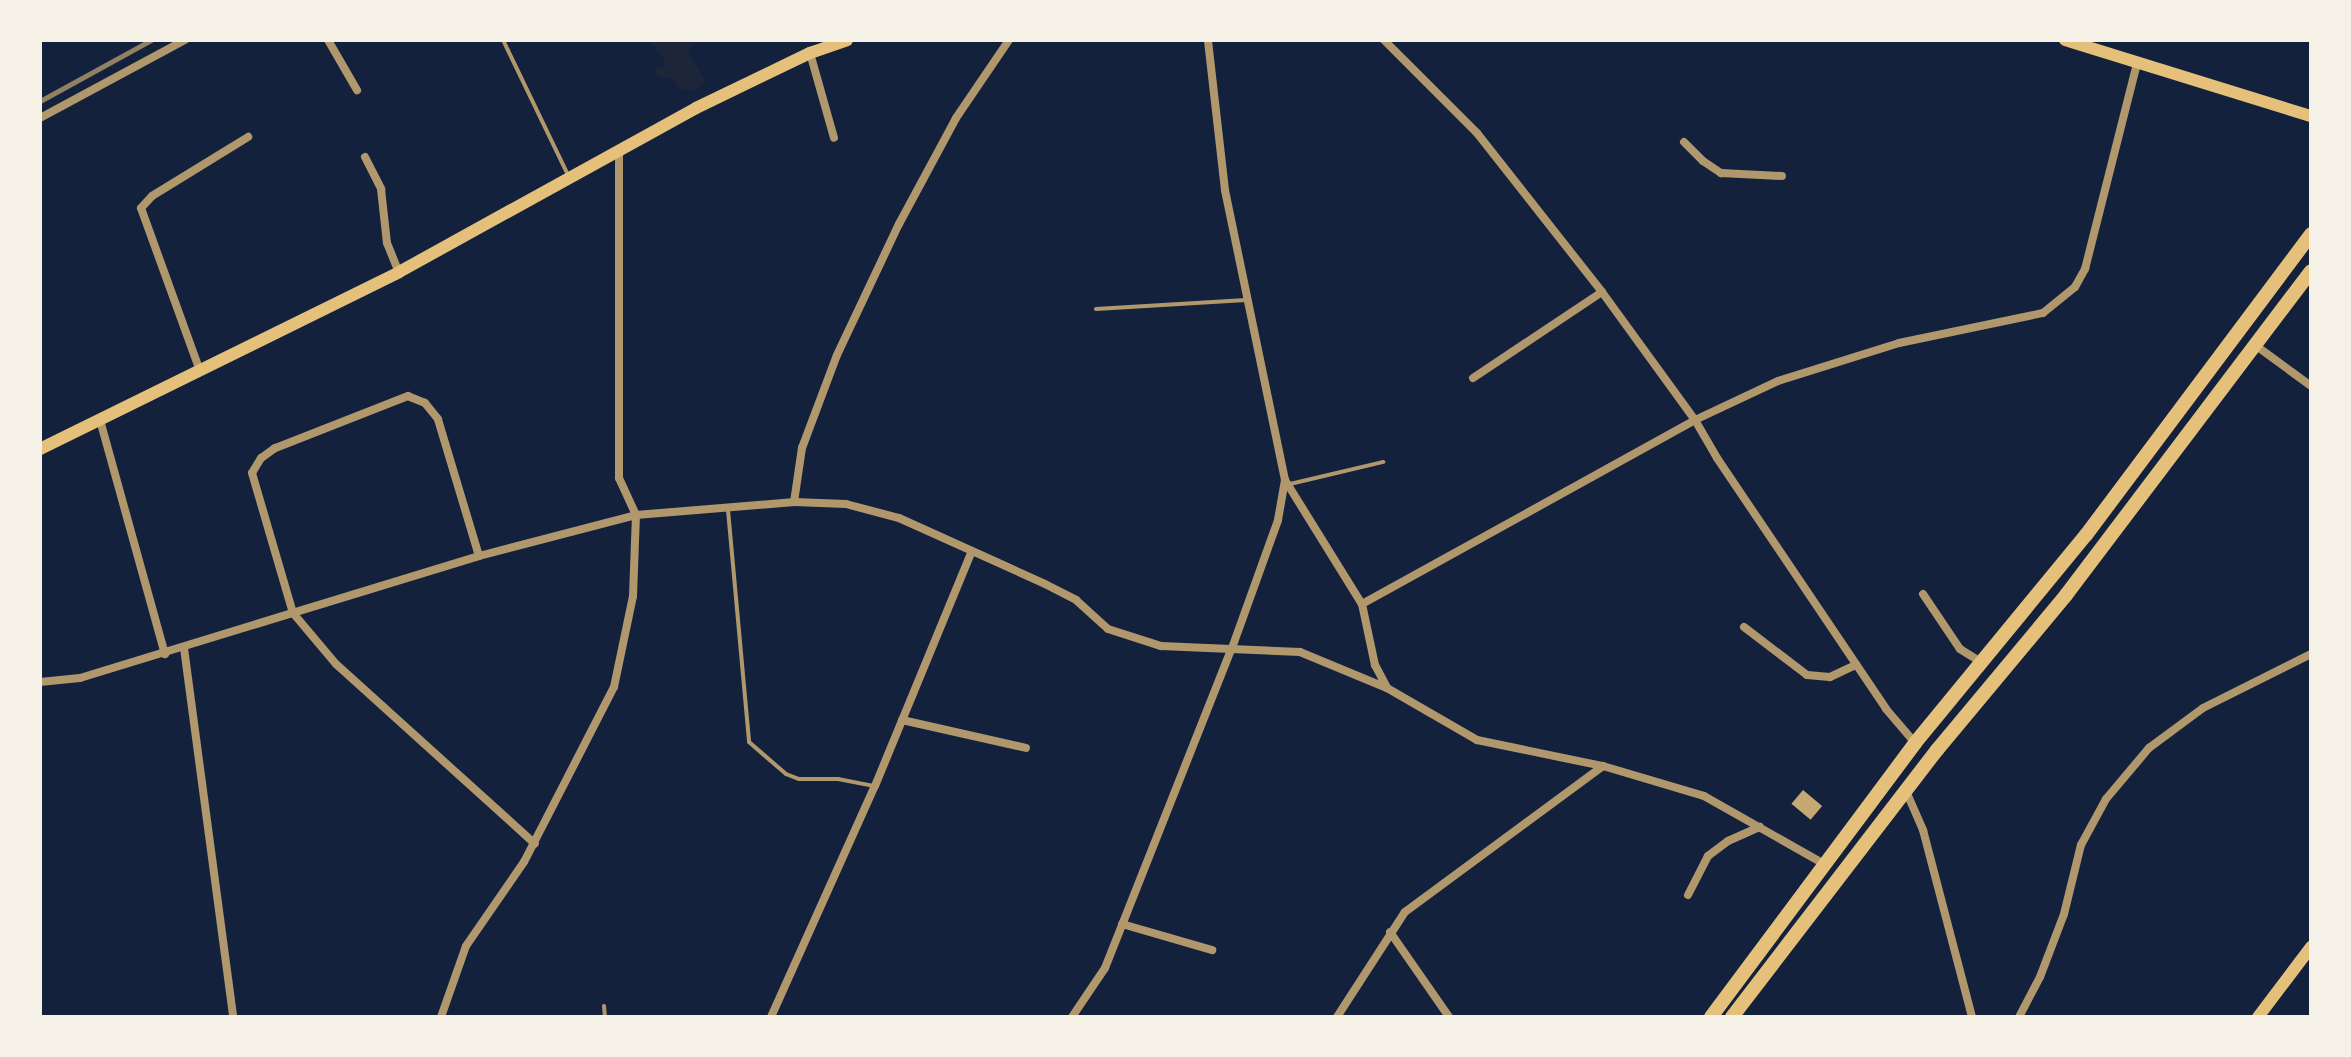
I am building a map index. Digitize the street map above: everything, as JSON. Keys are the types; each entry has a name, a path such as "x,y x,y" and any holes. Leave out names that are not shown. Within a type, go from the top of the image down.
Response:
{"main road":[{"path":"40,449 399,272 696,108 810,53 847,40"},
{"path":"2065,40 2311,116"},
{"path":"1711,1017 1915,743 1979,661 2086,535 2311,234"},
{"path":"1732,1017 1906,791 2066,595 2311,271"},
{"path":"2258,1017 2311,947"}],"street":[{"path":"40,118 185,40"},
{"path":"328,40 357,90"},
{"path":"794,502 802,448 837,355 899,224 956,118 1009,40"},
{"path":"1208,40 1225,190 1286,482 1362,604 1375,665 1387,688"},
{"path":"1384,40 1477,133 1602,292 1695,420 1717,458 1856,665 1915,743"},
{"path":"810,53 834,138"},
{"path":"1362,604 1695,420 1778,381 1899,343 2043,313 2075,287 2085,269 2137,63"},
{"path":"200,371 141,208 152,196 248,137"},
{"path":"1684,142 1721,173 1782,176"},
{"path":"441,1017 466,946 535,844 614,687 633,596 636,515 619,478 619,153"},
{"path":"365,157 381,189 387,243 399,272"},
{"path":"1473,378 1602,292"},
{"path":"2254,344 2311,386"},
{"path":"479,556 438,419 425,403 408,396 275,448 261,458 252,473 293,613 336,664 535,844"},
{"path":"100,420 165,654"},
{"path":"1072,1017 1105,968 1232,648 1278,520 1286,482"},
{"path":"40,682 80,678 479,556 636,515 794,502 846,504 899,518 1076,600 1108,629 1161,646 1300,652 1387,688 1477,740 1603,766 1704,796 1824,864"},
{"path":"771,1017 875,786 972,551"},
{"path":"1923,594 1960,649 1979,661"},
{"path":"1744,627 1807,675 1830,677 1856,665"},
{"path":"184,648 233,1017"},
{"path":"2019,1017 2040,977 2064,914 2081,845 2106,799 2149,748 2203,708 2311,654"},
{"path":"902,720 1026,748"},
{"path":"1337,1017 1405,912 1603,766"},
{"path":"1906,791 1923,830 1972,1017"},
{"path":"1688,895 1708,856 1728,841 1760,827"},
{"path":"1122,924 1212,950"},
{"path":"1390,932 1449,1017"}],"lane":[{"path":"503,40 570,179"},
{"path":"1096,309 1248,300"},
{"path":"1286,482 1383,462"},
{"path":"728,507 749,742 786,774 799,779 838,779 875,786"},
{"path":"604,1006 605,1017"}],"shaded area":[{"path":"649,40 696,40 688,51 706,82 697,90 685,90 677,86 673,78 658,77 655,69 665,66 664,59"}],"building":[{"path":"1803,790 1822,806 1811,820 1791,804"}],"railway":[{"path":"40,101 151,40"}]}
